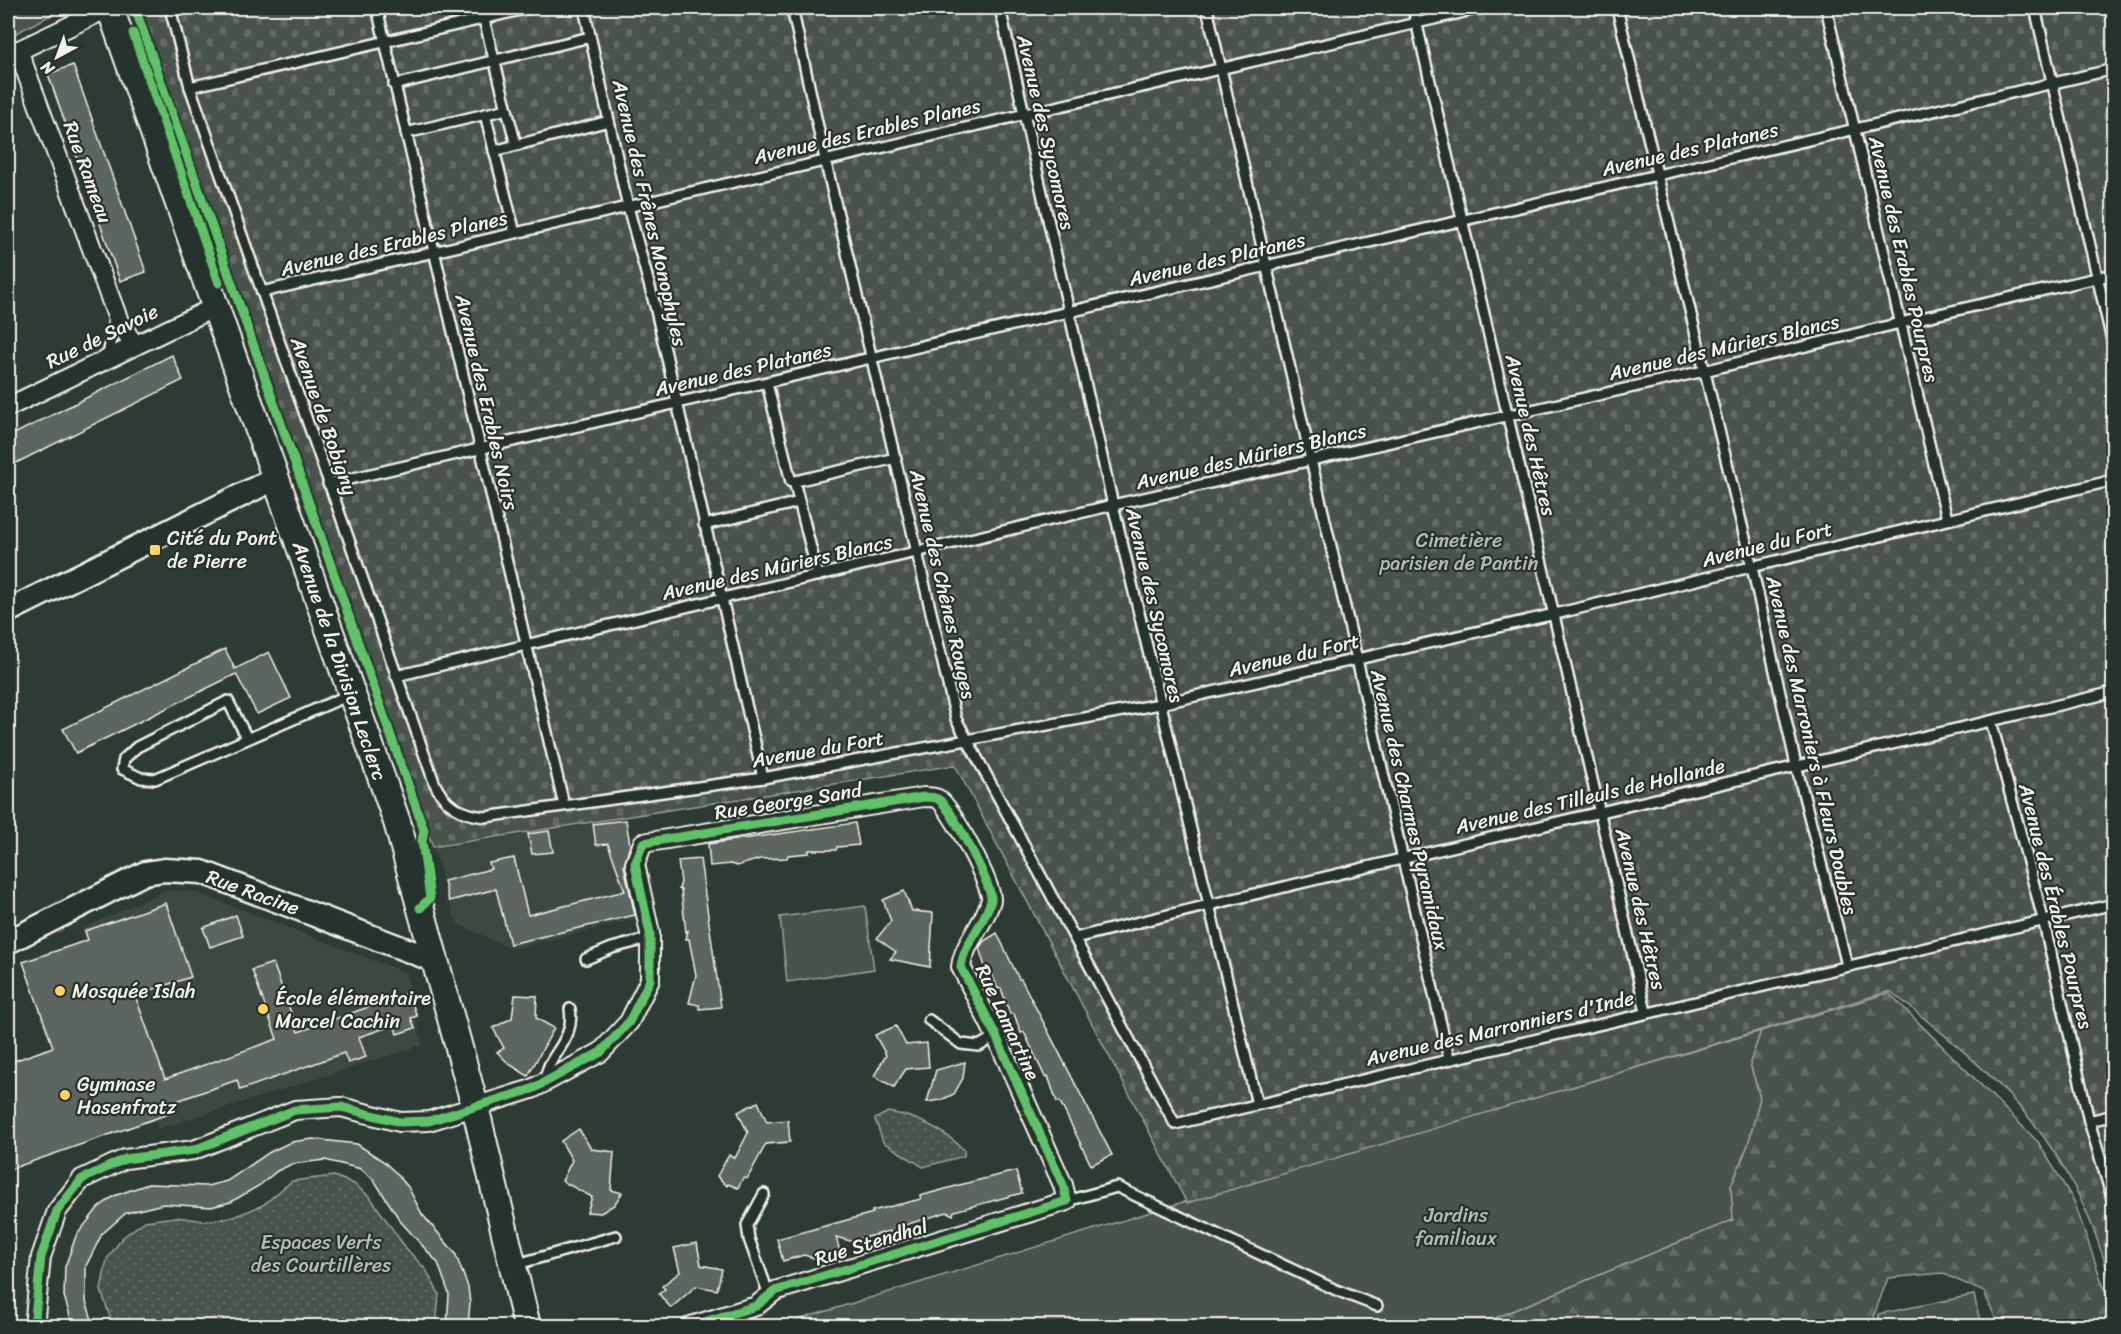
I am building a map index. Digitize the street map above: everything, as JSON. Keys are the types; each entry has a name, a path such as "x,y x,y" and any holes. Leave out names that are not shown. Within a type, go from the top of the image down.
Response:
{"main road":[{"name":"Avenue de la Division Leclerc","path":"109,8 217,306 397,822 433,960 475,1106 527,1326"}],"street":[{"path":"13,53 109,8"},
{"name":"Rue Rameau","path":"13,53 115,310 134,344"},
{"name":"Rue de Savoie","path":"8,407 134,344 217,306"},
{"path":"8,611 276,478"},
{"name":"Rue George Sand","path":"650,938 635,864 643,843 924,797 938,799"},
{"name":"Rue Lamartine","path":"938,799 950,812 988,884 991,899 962,956 961,967 996,1036 1063,1185 1066,1201"},
{"name":"Rue Racine","path":"8,942 146,873 164,870 202,872 433,960"},
{"path":"39,1326 35,1317 41,1257 57,1211 82,1179 125,1159 195,1150 296,1110 341,1107 400,1122 429,1122 546,1082 601,1053 629,1022 650,980 650,938"},
{"name":"Rue Stendhal","path":"691,1326 756,1306 769,1295 1066,1201"}],"lane":[{"name":"Avenue de Bobigny","path":"170,8 190,87 328,484 441,797 449,805 473,816"},
{"name":"Avenue des Erables Noirs","path":"377,8 564,805"},
{"path":"481,8 516,145"},
{"path":"190,87 529,8"},
{"name":"Avenue des Frênes Monophyles","path":"584,8 628,207 655,306 675,404 763,778"},
{"name":"Avenue des Chênes Rouges","path":"792,8 956,719 1175,1124"},
{"name":"Avenue des Sycomores","path":"1000,8 1022,114 1113,505 1257,1104"},
{"name":"Avenue des Charmes Pyramidaux","path":"1208,8 1355,659 1404,858 1449,1059"},
{"name":"Avenue des Hêtres","path":"1413,8 1646,1012"},
{"name":"Avenue des Erables Planes","path":"262,292 1481,8"},
{"name":"Avenue des Marroniers à Fleurs Doubles","path":"1617,8 1752,567 1796,765 1847,965"},
{"name":"Avenue des Erables Pourpres","path":"1826,8 1947,519"},
{"path":"2035,8 2114,349"},
{"path":"394,85 590,38"},
{"name":"Avenue des Platanes","path":"328,484 2114,69"},
{"path":"406,133 507,109"},
{"path":"485,114 515,233"},
{"path":"494,150 609,121"},
{"name":"Avenue des Mûriers Blancs","path":"396,676 721,598 918,554 1113,505 1704,371 2114,274"},
{"name":"Rue Rameau","path":"108,357 115,310"},
{"path":"767,382 791,482 794,482 818,576"},
{"path":"794,482 896,458"},
{"name":"Avenue du Fort","path":"473,816 485,818 763,778 1160,704 1555,614 2114,480"},
{"path":"704,525 799,502"},
{"name":"Avenue des Tilleuls de Hollande","path":"1075,938 1404,858 1600,814 1796,765 2114,692"},
{"path":"247,738 228,701 137,747 124,759 122,769 141,778 154,779 352,694"},
{"name":"Avenue des Érables Pourpres","path":"1991,721 2043,919 2089,1121 2114,1204"},
{"name":"Avenue des Marronniers d'Inde","path":"1175,1124 2114,904"},
{"path":"586,959 612,948 650,938"},
{"path":"546,1082 545,1072 568,1037 572,1020 570,1009"},
{"path":"929,1020 961,1044 979,1046 996,1036"},
{"path":"2089,1121 2114,1115"},
{"path":"1066,1201 1118,1187 1336,1290 1377,1306"},
{"path":"764,1194 747,1225 748,1239 769,1295"},
{"path":"511,1266 616,1236"}],"shaded area":[{"path":"626,818 643,917 512,949 456,923 434,849"},
{"name":"École élémentaire Marcel Cachin","path":"166,890 195,892 406,973 422,1045 158,1129 82,929"}],"green space":[{"path":"8,8 65,8 8,37"},
{"name":"Cimetière parisien de Pantin","path":"140,8 2113,8 2113,1291 2097,1239 2078,1195 2056,1155 2031,1120 2002,1087 1890,991 1187,1203 955,765 433,847"},
{"path":"865,906 874,969 787,982 780,917"},
{"path":"1889,993 2038,1142 2074,1201 2106,1294 2113,1326 1999,1326 1984,1292 1942,1273 1888,1278 1874,1315 1877,1326 1476,1326 1733,1220 1731,1186 1748,1145 1760,1098 1750,1063 1761,1031"},
{"name":"Jardins familiaux","path":"1761,1031 1750,1063 1760,1098 1748,1145 1731,1186 1733,1220 1476,1326 778,1326 1180,1203"},
{"path":"888,1112 909,1117 939,1130 964,1150 964,1156 923,1167 883,1142 875,1119"},
{"name":"Espaces Verts des Courtillères","path":"334,1176 354,1184 370,1197 405,1247 426,1270 439,1294 436,1326 113,1326 101,1290 107,1259 123,1237 145,1221 176,1217 206,1221 234,1217 263,1205 292,1181"},
{"path":"1974,1295 1981,1326 1880,1326 1878,1314"}],"building":[{"path":"73,65 146,272 120,281 48,74"},
{"path":"172,355 183,380 8,467 8,437"},
{"path":"225,649 235,669 269,652 291,698 257,714 236,674 76,753 63,729"},
{"path":"626,820 630,845 624,866 635,915 510,944 496,889 449,901 444,881 491,869 489,863 514,858 528,915 625,891 608,844 596,845 593,824"},
{"path":"855,823 859,845 837,847 836,850 809,850 809,853 788,855 787,858 760,859 737,866 731,864 710,866 708,844"},
{"path":"549,831 553,852 532,854 528,834"},
{"path":"700,859 721,1007 699,1009 699,1005 689,1003 696,975 689,939 686,939 688,931 686,932 681,890 679,889 681,882 678,861"},
{"path":"904,891 912,911 933,913 930,967 890,959 896,952 877,938 891,921 883,900"},
{"path":"166,903 191,977 135,995 165,1079 277,1039 252,970 273,963 298,1032 408,993 417,1016 411,1018 415,1028 397,1034 394,1025 359,1037 366,1057 348,1063 344,1053 240,1090 237,1080 171,1103 174,1112 8,1170 8,1063 53,1047 23,962 88,940 85,931"},
{"path":"236,915 243,936 210,947 203,928"},
{"path":"997,933 1112,1155 1091,1165 1060,1102 1057,1102 1048,1076 1045,1077 1024,1032 1021,1033 1014,1014 1010,1014 1001,988 998,989 990,970 986,970 979,948 984,941"},
{"path":"515,995 537,996 536,1018 554,1028 528,1076 509,1064 497,1052 504,1048 493,1028 512,1018"},
{"path":"896,1026 906,1045 927,1043 929,1067 906,1069 894,1087 874,1076 886,1055 875,1035"},
{"path":"965,1062 963,1078 954,1094 941,1100 927,1102 936,1070"},
{"path":"758,1102 767,1122 788,1120 790,1142 766,1144 747,1179 743,1178 738,1188 728,1184 727,1186 717,1176 729,1155 735,1158 748,1133 738,1112"},
{"path":"579,1129 591,1149 614,1152 611,1190 622,1193 614,1205 601,1213 587,1212 592,1197 562,1181 572,1160 561,1141"},
{"path":"313,1139 357,1144 383,1161 408,1187 422,1214 455,1253 468,1287 470,1302 468,1326 447,1326 449,1294 438,1263 401,1222 374,1180 361,1169 325,1160 292,1164 277,1171 260,1185 231,1202 211,1207 163,1204 126,1213 102,1234 86,1266 86,1301 94,1326 73,1326 64,1296 65,1267 76,1236 98,1208 114,1196 148,1184 207,1186 227,1181 270,1152 291,1142"},
{"path":"1016,1171 1022,1193 954,1211 953,1215 947,1212 905,1225 908,1238 894,1242 890,1231 859,1239 858,1243 836,1237 842,1259 829,1263 804,1255 783,1261 777,1239 921,1199 920,1196"},
{"path":"697,1243 701,1265 722,1269 717,1290 696,1286 671,1308 659,1294 665,1289 662,1286 680,1272 674,1248"}],"cycle path":[{"path":"135,8 424,830 422,841 430,898 420,908"},
{"path":"133,33 219,283"},
{"path":"39,1326 35,1317 41,1257 57,1211 82,1179 125,1159 194,1150 295,1110 341,1107 400,1122 429,1121 532,1089 601,1052 629,1022 650,980 650,933 635,864 643,843 924,797 938,799 952,815 970,847 990,892 991,900 988,909 966,949 961,967 996,1036 1063,1185 1067,1201 775,1291 756,1306 691,1326"}],"place":[{"name":"Cité du Pont de Pierre","path":"155,550"},
{"name":"Mosquée Islah","path":"60,991"},
{"name":"École élémentaire Marcel Cachin","path":"263,1009"},
{"name":"Gymnase Hasenfratz","path":"65,1095"}]}
